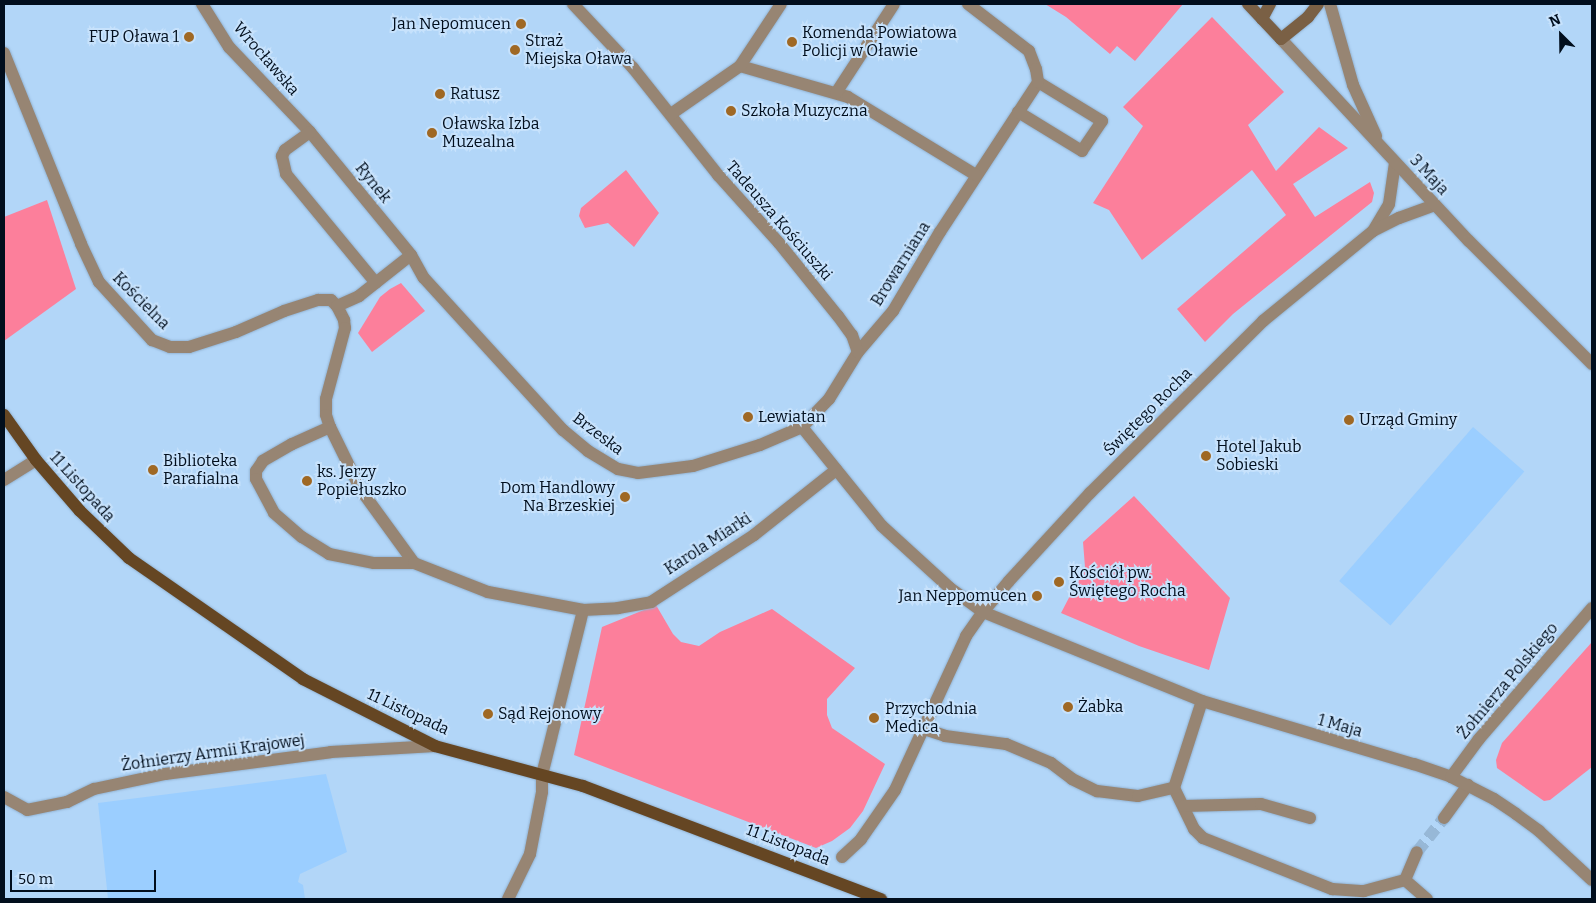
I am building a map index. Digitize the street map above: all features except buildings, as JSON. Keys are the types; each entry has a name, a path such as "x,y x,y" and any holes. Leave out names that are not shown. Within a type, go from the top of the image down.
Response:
{"main road":[{"name":"3 Maja","path":"1248,4 1281,39"},
{"path":"1262,19 1270,4"},
{"path":"1281,39 1308,16 1318,4"},
{"name":"11 Listopada","path":"4,415 36,460 101,533 129,558 303,679 435,746 583,786 637,804 881,899"}],"street":[{"name":"Wrocławska","path":"202,4 229,47 310,132"},
{"path":"573,4 633,68 671,114 740,66 781,4"},
{"path":"836,93 894,4"},
{"path":"968,4 1029,51 1036,69 1038,82 1102,121 1082,151 1018,112"},
{"path":"1330,4 1353,85 1383,149"},
{"name":"3 Maja","path":"1281,39 1435,206 1592,364"},
{"name":"Kościelna","path":"4,53 98,282 152,340 170,347 189,347 236,332 284,311 318,300 331,300 337,306"},
{"path":"740,66 848,97 976,175"},
{"name":"Browarniana","path":"829,399 858,352 893,310 976,175 1038,82"},
{"name":"Tadeusza Kościuszki","path":"671,114 718,175 779,243 838,316 852,335 858,352"},
{"name":"Rynek","path":"310,132 411,255 424,278"},
{"path":"310,132 285,150 282,156 286,174 376,284"},
{"name":"Świętego Rocha","path":"1373,231 1389,204 1395,163"},
{"name":"Świętego Rocha","path":"966,636 983,612 1090,493 1224,358 1263,322 1373,231 1399,218 1435,206"},
{"path":"411,255 359,296 337,306 344,320 345,328 326,399 326,414 330,427 361,490 414,563"},
{"name":"Brzeska","path":"424,278 563,430 588,451 618,469 638,473 658,472 693,466 760,445 802,427 829,399"},
{"path":"330,427 292,444 263,461 256,471 256,479 274,513 302,538 329,554 374,563 414,563"},
{"path":"802,427 882,526 950,588 983,612"},
{"path":"4,480 36,460"},
{"name":"Karola Miarki","path":"414,563 488,592 583,610 618,608 651,602 754,535 839,474"},
{"name":"Żołnierza Polskiego","path":"1451,777 1479,739 1592,608"},
{"path":"508,899 530,854 542,792 542,775 583,610"},
{"name":"1 Maja","path":"983,612 1202,701 1414,764 1451,777 1501,804 1523,820 1592,880"},
{"name":"11 Listopada","path":"842,856 861,839 895,790 966,636"},
{"path":"1202,701 1174,788 1194,829 1203,838 1332,889 1364,891 1404,880 1417,852"},
{"path":"924,729 945,736 1006,744 1051,763 1072,779 1096,791 1138,796 1174,788"},
{"name":"Żołnierzy Armii Krajowej","path":"4,797 27,810 67,802 94,789 165,774 338,752 435,746"},
{"path":"1444,818 1468,785"},
{"path":"1184,806 1261,804 1310,818"},
{"path":"1404,880 1428,899"}],"shaded area":[{"path":"1045,4 1183,4 1135,61 1117,46 1110,54 1066,17"},
{"path":"1212,17 1284,92 1248,125 1276,171 1319,127 1348,148 1293,184 1315,217 1370,182 1374,193 1372,202 1233,314 1205,342 1177,309 1286,215 1252,170 1142,260 1109,210 1093,203 1143,126 1123,107"},
{"path":"626,170 659,213 634,247 608,223 585,228 579,216 581,208"},
{"path":"47,200 76,289 4,341 4,217"},
{"path":"401,283 425,311 372,352 358,333 380,297"},
{"path":"1473,427 1524,472 1390,626 1339,581"},
{"path":"1134,496 1230,598 1209,670 1139,646 1061,613 1085,567 1083,542"},
{"path":"656,605 673,634 681,642 699,646 720,632 772,609 855,668 827,699 827,715 832,728 885,764 863,811 850,828 832,841 816,848 574,755 602,627"},
{"path":"1592,642 1592,767 1550,800 1544,801 1497,768 1496,760 1502,743"},
{"path":"326,774 347,852 300,874 298,882 303,885 305,899 108,899 98,803"}],"tunnel":[{"path":"1417,852 1444,818"}],"place":[{"name":"Jan Nepomucen","path":"521,24"},
{"name":"FUP Oława 1","path":"189,37"},
{"name":"Komenda Powiatowa Policji w Oławie","path":"792,42"},
{"name":"Straż Miejska Oława","path":"515,50"},
{"name":"Ratusz","path":"440,94"},
{"name":"Szkoła Muzyczna","path":"731,111"},
{"name":"Oławska Izba Muzealna","path":"432,133"},
{"name":"Lewiatan","path":"748,417"},
{"name":"Urząd Gminy","path":"1349,420"},
{"name":"Hotel Jakub Sobieski","path":"1206,456"},
{"name":"Biblioteka Parafialna","path":"153,470"},
{"name":"ks. Jerzy Popiełuszko","path":"307,481"},
{"name":"Dom Handlowy Na Brzeskiej","path":"625,497"},
{"name":"Kościół pw. Świętego Rocha","path":"1059,582"},
{"name":"Jan Neppomucen","path":"1037,596"},
{"name":"Żabka","path":"1068,707"},
{"name":"Sąd Rejonowy","path":"488,714"},
{"name":"Przychodnia Medica","path":"874,718"}]}
